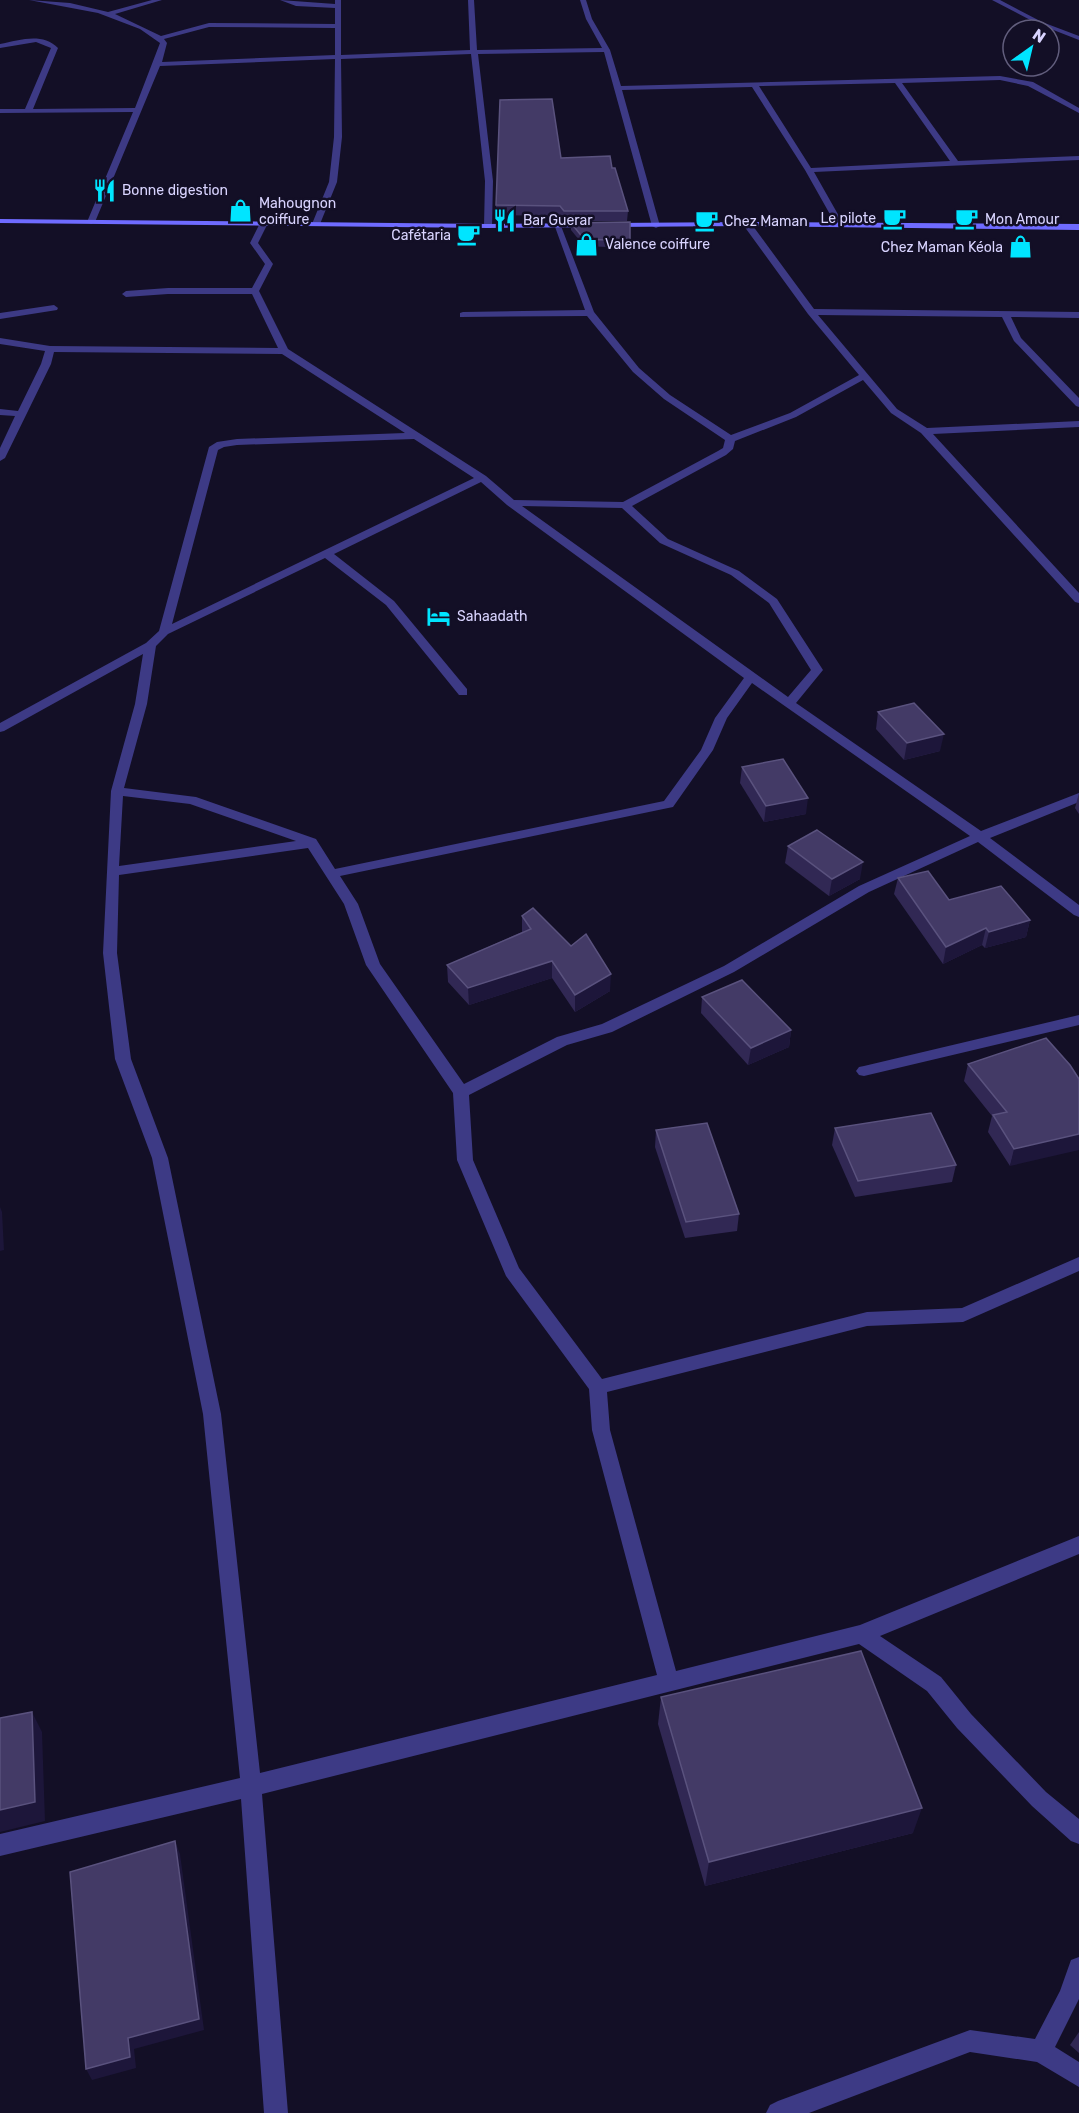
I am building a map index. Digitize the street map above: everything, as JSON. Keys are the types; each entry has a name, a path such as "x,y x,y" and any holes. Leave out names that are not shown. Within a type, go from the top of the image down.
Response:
{"main road":[{"path":"0,221 488,226 747,224 1079,227"}],"street":[{"path":"32,0 92,9 161,38 164,43 158,64 91,222"},
{"path":"107,14 159,0"},
{"path":"283,0 296,4 338,3 338,137 333,182 316,224"},
{"path":"471,0 474,52 489,181 488,226"},
{"path":"583,0 589,19 607,50 657,226"},
{"path":"995,0 1047,27 1079,38"},
{"path":"161,38 209,25 338,26"},
{"path":"0,46 37,40 50,43 55,48 28,111"},
{"path":"158,64 474,52 607,50"},
{"path":"618,88 755,86 990,77 1012,79 1039,89 1079,111"},
{"path":"897,81 956,164"},
{"path":"755,86 809,170 840,225"},
{"path":"0,111 137,110"},
{"path":"809,170 1079,158"},
{"path":"255,291 268,264 254,243 264,223"},
{"path":"747,224 811,312 894,411 925,431 1079,600"},
{"path":"557,226 590,313 644,377 667,397 730,439"},
{"path":"126,294 168,291 255,291"},
{"path":"255,291 284,351 482,478 511,503 751,677 980,837 1079,912"},
{"path":"0,316 54,308"},
{"path":"811,312 1079,315"},
{"path":"463,315 590,313"},
{"path":"1006,315 1017,339 1079,404"},
{"path":"0,341 50,349 284,351"},
{"path":"0,458 46,364 50,349"},
{"path":"730,439 792,415 864,376"},
{"path":"0,412 21,414"},
{"path":"925,431 1079,424"},
{"path":"164,632 213,449 221,444 237,442 413,435"},
{"path":"511,503 625,505 722,453 728,449 730,439"},
{"path":"0,728 150,645 164,632 328,555 482,478"},
{"path":"625,505 664,541 735,573 773,601 818,670 789,704"},
{"path":"328,555 390,603 463,692"},
{"path":"150,645 141,704 117,791 111,871 110,953 123,1059 160,1158 212,1414 251,1786 276,2113"},
{"path":"331,874 668,804 707,750 721,718 751,677"},
{"path":"117,791 191,800 311,842 351,904 373,965 461,1092 465,1160 512,1271 598,1387 601,1430 669,1682"},
{"path":"461,1092 562,1041 607,1028 729,969 864,889 980,837 1079,797"},
{"path":"111,871 239,855 311,842"},
{"path":"864,1071 1079,1020"},
{"path":"598,1387 867,1318 963,1315 1079,1264"},
{"path":"0,1845 251,1786 861,1634 1079,1545"},
{"path":"861,1634 934,1684 964,1721 1038,1799 1079,1833"},
{"path":"1041,2051 1069,1996 1079,1968"},
{"path":"778,2113 970,2041 1041,2051 1079,2075"}],"building":[{"path":"552,99 561,158 610,156 612,168 615,168 628,211 564,211 560,206 496,205 500,100"},
{"path":"630,222 630,241 584,239 571,223"},
{"path":"914,703 944,734 907,743 878,712"},
{"path":"783,759 808,798 766,806 742,767"},
{"path":"817,830 863,862 832,879 788,846"},
{"path":"928,871 949,900 1001,886 1030,920 989,932 986,928 946,947 898,878"},
{"path":"533,908 571,946 586,934 611,974 575,995 552,961 468,988 447,965 531,929 522,916"},
{"path":"742,980 791,1030 751,1048 702,997"},
{"path":"1046,1038 1079,1079 1079,1134 1014,1149 993,1115 1007,1112 968,1064"},
{"path":"931,1113 956,1165 858,1181 835,1128"},
{"path":"707,1123 739,1214 686,1222 656,1130"},
{"path":"861,1651 922,1808 709,1862 661,1697"},
{"path":"32,1712 35,1802 0,1810 0,1718"},
{"path":"175,1841 199,2019 128,2038 130,2057 86,2069 70,1872"}],"place":[{"name":"Bonne digestion","path":"104,190"},
{"name":"Mahougnon coiffure","path":"241,211"},
{"name":"Le pilote","path":"894,218"},
{"name":"Mon Amour","path":"967,219"},
{"name":"Bar Guerar","path":"505,220"},
{"name":"Chez Maman","path":"706,221"},
{"name":"Cafétaria","path":"469,235"},
{"name":"Valence coiffure","path":"587,244"},
{"name":"Chez Maman Kéola","path":"1021,247"},
{"name":"Sahaadath","path":"439,616"}]}
